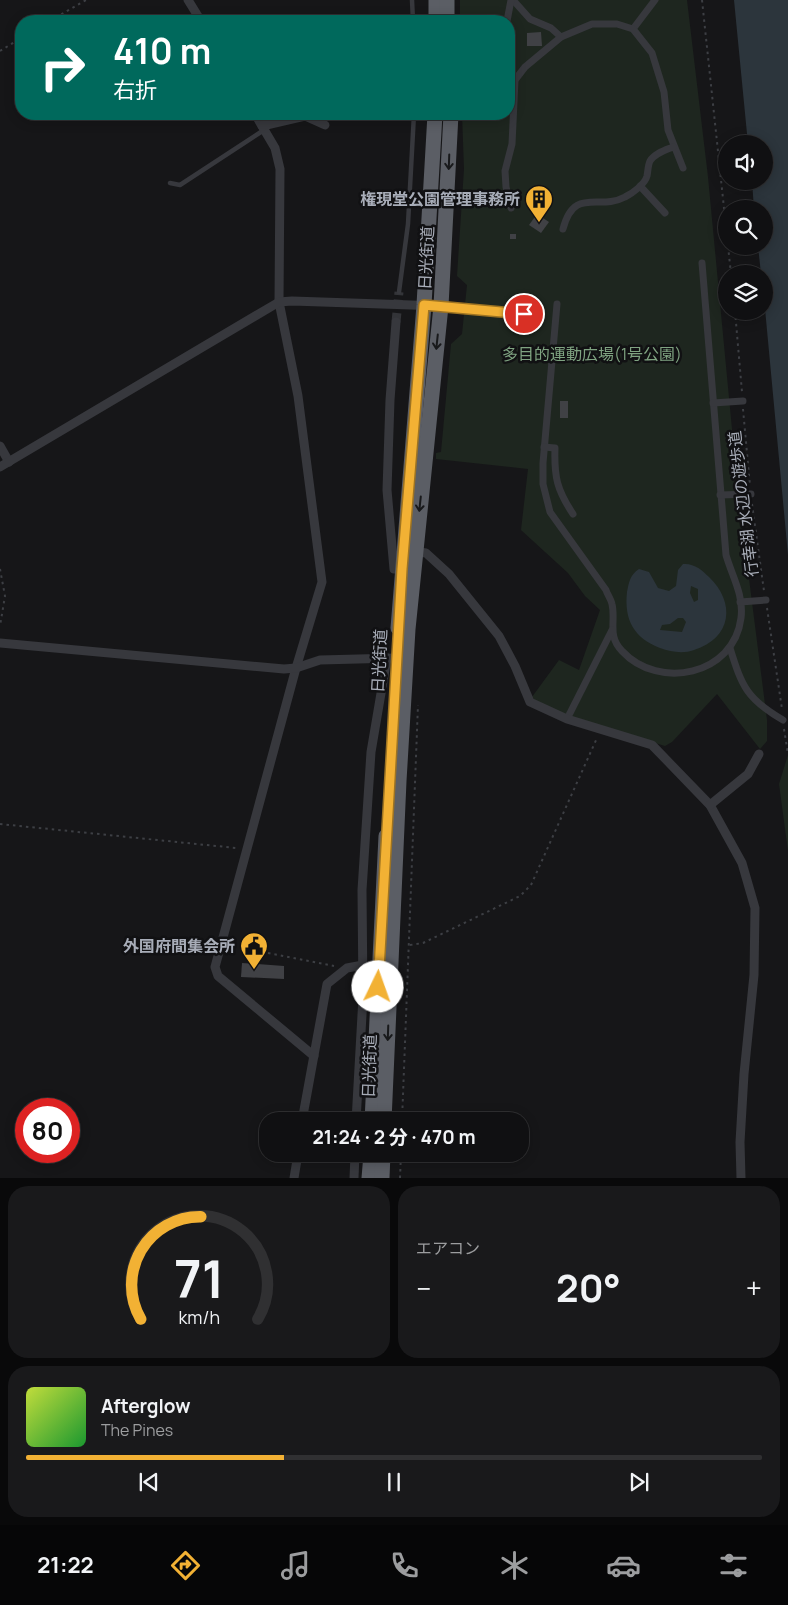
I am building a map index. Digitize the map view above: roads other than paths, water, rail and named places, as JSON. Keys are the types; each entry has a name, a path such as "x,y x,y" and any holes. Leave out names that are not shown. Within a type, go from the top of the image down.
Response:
{"highway":[{"path":"436,0 436,15"},
{"path":"447,0 447,15"},
{"name":"日光街道","path":"384,1112 409,551 436,120"},
{"name":"日光街道","path":"372,1112 392,658 402,569 409,551 441,306 451,120"},
{"path":"370,1162 370,1178"},
{"path":"382,1178 383,1162"}],"street":[{"path":"188,0 197,15"},
{"path":"508,15 512,0"},
{"path":"512,0 530,20 551,28 561,36"},
{"path":"633,29 655,0"},
{"path":"515,79 561,36 592,24 617,24 633,29 644,41 655,62 662,86 665,114 673,147 683,168"},
{"path":"258,120 275,148 280,169 279,302 298,396 322,582 296,668 249,850 216,966 218,976 314,1056"},
{"path":"263,128 291,120"},
{"path":"313,120 324,125"},
{"path":"511,208 506,187 505,171 512,144 513,120"},
{"path":"563,229 566,216 573,208 586,201 616,201 626,197 646,180 650,161 656,154 673,147"},
{"path":"640,186 665,213"},
{"path":"557,304 544,447 543,484 550,512 606,590 612,604 613,638 622,652 638,663 661,672 691,673 706,667 730,648 741,618 740,593 726,555 702,263"},
{"path":"0,467 279,302 441,306"},
{"path":"396,322 390,400 387,490 394,569 402,569"},
{"path":"713,403 742,401"},
{"path":"0,446 9,462"},
{"path":"544,447 555,448 554,471 560,495 573,514"},
{"path":"720,495 751,494"},
{"path":"409,551 426,553 449,574 499,636 515,666 530,702 567,719 652,745 662,753 710,805 742,863 755,908 754,976 744,1074 740,1142 741,1178"},
{"path":"740,602 766,600"},
{"path":"567,719 612,630"},
{"path":"0,642 253,666 296,668 320,660 392,658 371,752 362,890 363,965 356,1112"},
{"path":"730,648 741,683 745,689 764,708 783,720"},
{"path":"710,805 748,774 759,754"},
{"path":"304,1112 327,984 347,968 363,965"},
{"path":"294,1178 297,1162"},
{"path":"354,1178 355,1162"}],"lane":[{"path":"412,0 413,15"},
{"path":"399,292 408,224 414,120"},
{"path":"170,183 180,185 263,128"},
{"path":"441,306 538,315"}],"tunnel":[{"path":"396,322 399,292"}],"place":[{"name":"権現堂公園管理事務所","path":"539,223"},
{"name":"外国府間集会所","path":"254,970"}],"park label":[{"name":"多目的運動広場(1号公園)","path":"592,354"}]}
